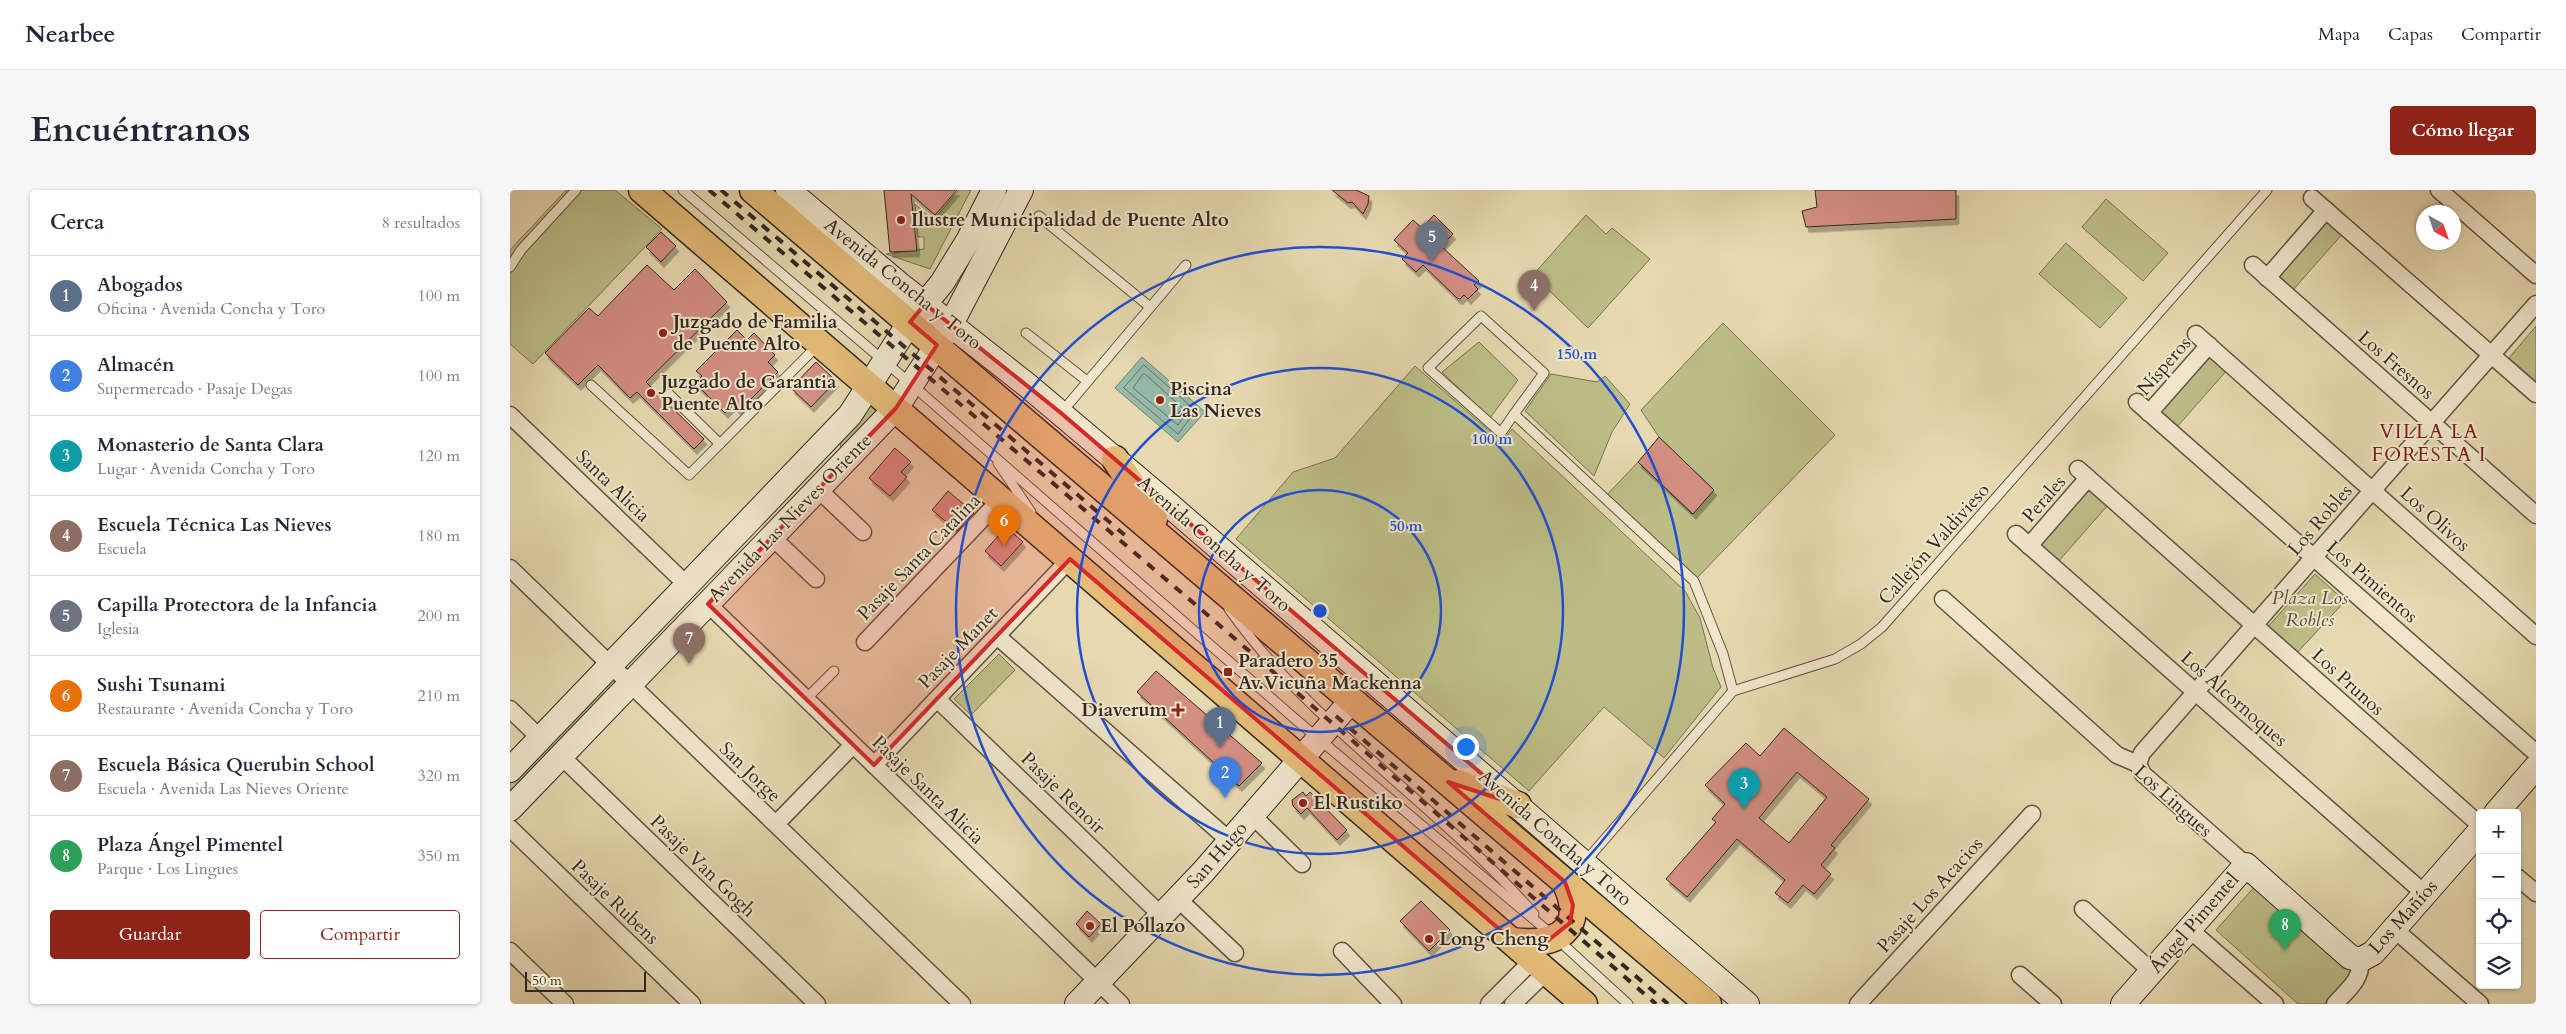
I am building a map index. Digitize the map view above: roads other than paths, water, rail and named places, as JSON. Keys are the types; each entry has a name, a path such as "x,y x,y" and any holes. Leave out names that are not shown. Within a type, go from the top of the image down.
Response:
{"main road":[{"path":"642,190 1584,1004"},
{"name":"Avenida Concha y Toro","path":"754,190 917,313 937,345 1708,1004"},
{"path":"1115,459 1171,545"},
{"path":"1442,777 1518,805"},
{"path":"1513,941 1536,944 1556,938 1570,923 1572,897 1565,882"}],"street":[{"name":"Avenida Concha y Toro","path":"788,190 917,313 951,324 1060,413 1585,862 1747,1004"},
{"name":"Avenida Las Nieves Oriente","path":"510,770 850,414 884,360 917,313 942,283 960,254 994,190"},
{"name":"Avenida Las Nieves Oriente","path":"510,809 896,408 951,324 1021,190"},
{"path":"2439,190 2536,275"},
{"path":"2312,198 2536,394"},
{"path":"2267,278 2326,210"},
{"name":"Los Fresnos","path":"2253,265 2536,515"},
{"name":"Los Robles","path":"2138,764 2140,756 2536,304"},
{"name":"Los Olivos","path":"2196,334 2536,636"},
{"name":"Nísperos","path":"2143,408 2209,345"},
{"name":"Los Pimientos","path":"2143,408 2536,753"},
{"name":"Santa Alicia","path":"510,415 687,586"},
{"name":"Perales","path":"2029,546 2083,473"},
{"name":"Los Prunos","path":"2083,473 2254,625 2476,832"},
{"path":"788,481 813,495 863,532"},
{"name":"Pasaje Santa Catalina","path":"866,642 1001,499"},
{"name":"Los Alcornoques","path":"2016,534 2425,894"},
{"path":"772,536 816,579"},
{"name":"Pasaje Manet","path":"874,765 1070,559"},
{"name":"San Jorge","path":"510,568 962,1004"},
{"name":"Los Lingues","path":"1943,599 2118,755 2138,764 2143,774 2350,957 2360,960"},
{"name":"Pasaje Santa Alicia","path":"708,604 1121,1004"},
{"path":"997,636 1230,841"},
{"name":"Pasaje Renoir","path":"937,699 1162,916"},
{"name":"San Hugo","path":"1077,1004 1178,899 1352,700"},
{"path":"510,709 540,738"},
{"path":"776,824 853,745"},
{"name":"Pasaje Van Gogh","path":"561,756 817,1004"},
{"path":"2499,809 2536,767"},
{"name":"Pasaje Los Acacios","path":"1858,1004 2032,814"},
{"path":"1252,815 1302,864"},
{"name":"Pasaje Rubens","path":"510,828 692,1004"},
{"name":"Los Mañíos","path":"2335,1004 2358,977 2361,970 2360,960 2370,956 2476,836"},
{"name":"Ángel Pimentel","path":"2123,1004 2246,865"},
{"path":"2521,881 2536,894"},
{"path":"1178,899 1235,953"},
{"path":"2083,909 2152,972"},
{"path":"2189,929 2273,1003"},
{"path":"2394,929 2480,1004"},
{"path":"510,951 565,1004"},
{"path":"1342,951 1393,1004"},
{"path":"1490,1004 1541,965"},
{"path":"1513,1004 1541,965"},
{"path":"2020,975 2053,1004"}],"lane":[{"path":"510,267 521,250 576,190"},
{"path":"683,190 990,452 1492,869 1556,938"},
{"name":"Callejón Valdivieso","path":"1733,692 1835,659 1861,644 1882,627 2267,190"},
{"path":"1039,216 1150,308"},
{"path":"1060,413 1186,266"},
{"path":"1481,316 1544,373 1514,414 1500,433 1428,368 1481,316"},
{"path":"1026,333 1087,381"},
{"path":"591,385 688,475 820,343"},
{"path":"669,394 720,444"},
{"path":"1514,414 1694,581 1723,654 1733,692 1585,862"},
{"path":"990,452 1051,542"},
{"path":"1209,578 1250,640 1324,731 1628,1004"},
{"path":"806,699 834,671"}],"water":[{"name":"Piscina Las Nieves","path":"1142,357 1205,412 1178,442 1115,388"}],"railway":[{"path":"709,190 1203,611 1656,1004"},
{"path":"721,190 1127,537"},
{"path":"1336,716 1668,1004"}],"place":[{"name":"Ilustre Municipalidad de Puente Alto","path":"901,220"},
{"name":"Capilla Protectora de la Infancia","path":"1432,262"},
{"name":"Escuela Técnica Las Nieves","path":"1534,311"},
{"name":"Juzgado de Familia de Puente Alto","path":"663,333"},
{"name":"Juzgado de Garantia Puente Alto","path":"651,393"},
{"name":"Piscina Las Nieves","path":"1160,400"},
{"name":"Sushi Tsunami","path":"1004,546"},
{"name":"Escuela Básica Querubin School","path":"689,664"},
{"name":"Paradero 35 Av.Vicuña Mackenna","path":"1228,672"},
{"name":"Diaverum","path":"1178,710"},
{"name":"Abogados","path":"1220,748"},
{"name":"Almacén","path":"1225,798"},
{"name":"El Rustiko","path":"1303,803"},
{"name":"Monasterio de Santa Clara","path":"1744,809"},
{"name":"El Pollazo","path":"1090,926"},
{"name":"Long Cheng","path":"1429,939"},
{"name":"Plaza Ángel Pimentel","path":"2285,950"}],"district":[{"name":"VILLA LA FORESTA I","path":"2429,442"}],"park label":[{"name":"Plaza Los Robles","path":"2310,609"}]}
